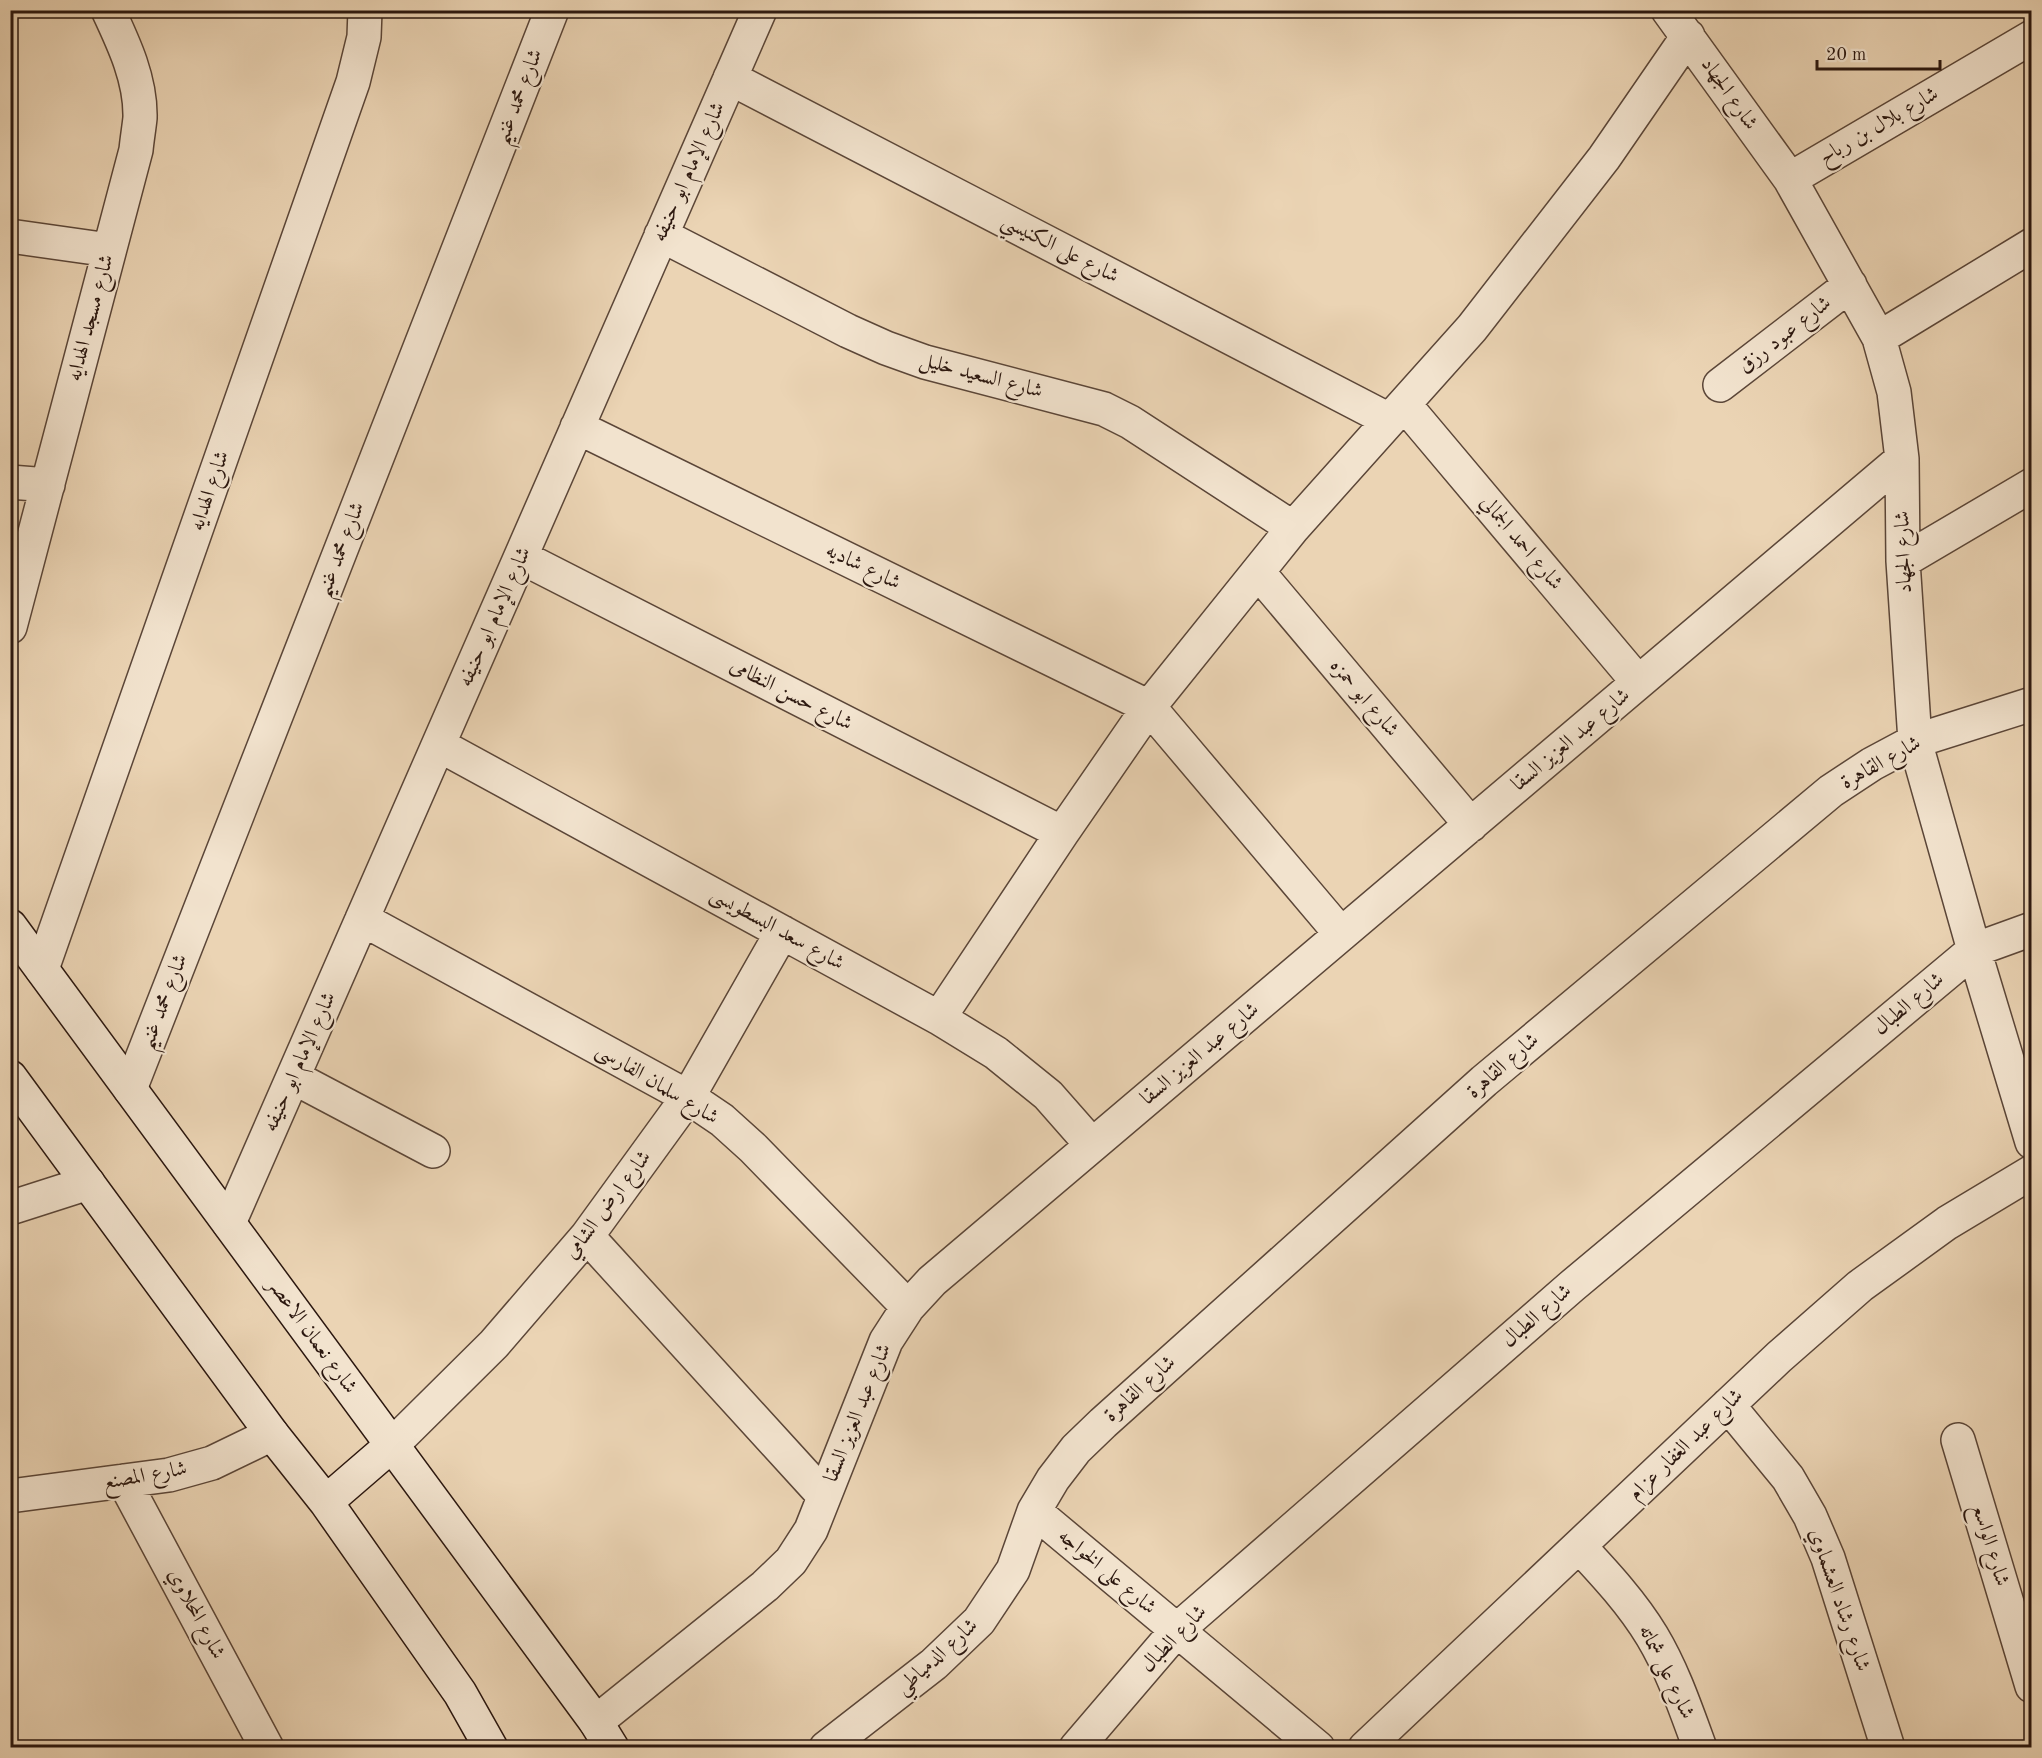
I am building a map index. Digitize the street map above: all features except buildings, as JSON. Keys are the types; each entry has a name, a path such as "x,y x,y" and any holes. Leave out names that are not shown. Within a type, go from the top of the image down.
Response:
{"street":[{"name":"شارع مسجد الهدايه","path":"10,627 136,150 140,116 136,83 130,61 108,10"},
{"name":"شارع الهدايه","path":"42,969 353,82 364,37 365,10"},
{"name":"شارع محمد غنيم","path":"130,1089 552,10"},
{"name":"شارع الإمام ابو حنيفه","path":"229,1223 760,10"},
{"path":"939,1018 1062,832 1149,707 1293,528 1472,328 1604,158 1678,23"},
{"name":"شارع الجهاد","path":"1678,23 1790,179 1879,338 1894,392 1902,459 1903,561 1915,741 1974,950 2031,1139"},
{"name":"شارع بلال بن رباح","path":"1790,179 2031,37"},
{"name":"شارع على الكنيسي","path":"730,78 1396,412"},
{"name":"شارع السعيد خليل","path":"661,235 848,331 886,348 925,362 1104,410 1122,417 1293,528"},
{"path":"10,236 109,250"},
{"path":"1879,338 2031,245"},
{"name":"شارع عبود رزق","path":"1720,385 1850,285"},
{"name":"شارع احمد الجمالي","path":"1396,412 1638,682"},
{"name":"شارع شاديه","path":"577,428 1149,707"},
{"name":"شارع عبد العزيز السقا","path":"604,1735 791,1561 811,1530 885,1341 908,1307 932,1281 1902,459"},
{"path":"10,482 48,485"},
{"path":"1903,561 2031,484"},
{"name":"شارع حسن النظامى","path":"521,558 1062,832"},
{"name":"شارع ابو حمزه","path":"1258,572 1471,825"},
{"name":"شارع القاهرة","path":"1034,1511 1053,1479 1076,1449 1103,1422 1485,1081 1831,791 1872,764 1915,741 2031,704"},
{"path":"1149,707 1341,934"},
{"name":"شارع سعد البسطويسى","path":"439,745 939,1018 996,1053 1048,1095 1092,1145"},
{"name":"شارع سلمان الفارسى","path":"362,919 688,1097 722,1120 753,1148 908,1307"},
{"name":"شارع نعمان الاعصر","path":"10,926 604,1735"},
{"name":"شارع الطبال","path":"1076,1748 1177,1630 1572,1286 1974,950 2031,929"},
{"name":"شارع ارض الشامي","path":"326,1502 392,1445 494,1344 587,1236 688,1097 782,932"},
{"path":"10,1077 272,1434 326,1502 460,1693 491,1748"},
{"path":"293,1077 433,1151"},
{"name":"شارع عبد الغفار عزام","path":"1365,1748 1779,1357 1860,1286 1947,1223 2031,1172"},
{"path":"10,1208 88,1182"},
{"path":"587,1236 824,1496"},
{"name":"شارع رشاد العشماوي","path":"1728,1405 1788,1478 1810,1516 1828,1558 1888,1748"},
{"name":"شارع المصنع","path":"10,1496 169,1475 212,1463 272,1434"},
{"name":"شارع الواسع","path":"1958,1440 2031,1686"},
{"name":"شارع المحلاوي","path":"124,1481 267,1748"},
{"name":"شارع على الخواجه","path":"1034,1511 1318,1748"},
{"name":"شارع الدمياطي","path":"826,1748 860,1737 979,1621 1013,1570 1034,1511"},
{"name":"شارع على شماته","path":"1579,1546 1619,1589 1652,1637 1678,1689 1700,1748"}]}
